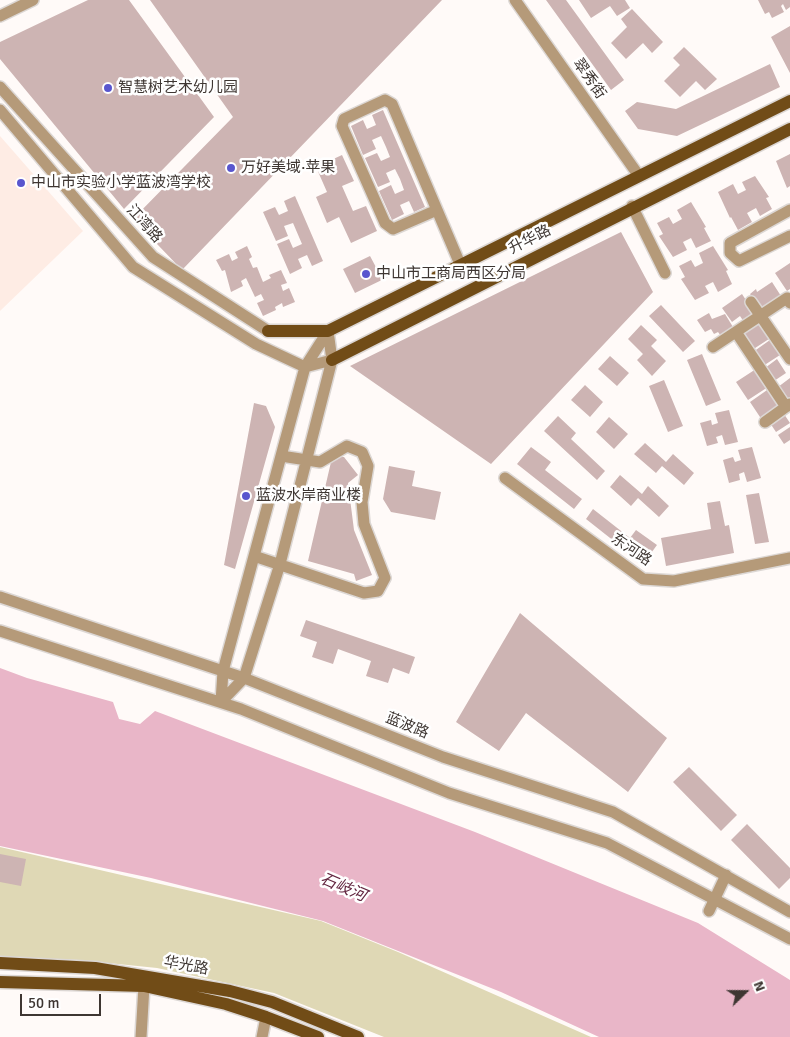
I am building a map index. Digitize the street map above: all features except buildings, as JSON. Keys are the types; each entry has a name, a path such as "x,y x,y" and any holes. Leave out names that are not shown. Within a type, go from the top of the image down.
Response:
{"main road":[{"name":"升华路","path":"268,331 328,331 790,101"},
{"name":"升华路","path":"332,360 632,206 790,128"},
{"name":"华光路","path":"0,963 96,968 230,990 272,1002 358,1037"},
{"name":"华光路","path":"0,982 144,986 226,1004 266,1016 318,1037"}],"street":[{"path":"0,16 33,0"},
{"name":"翠秀街","path":"515,0 639,176"},
{"name":"江湾路","path":"0,87 153,257 268,331"},
{"path":"437,210 394,230 385,223 342,126 344,119 385,100 392,104 460,264"},
{"path":"0,110 133,267 256,344 305,367"},
{"path":"632,206 665,273"},
{"path":"790,211 730,243 730,253 739,261 790,236"},
{"path":"713,347 786,298 790,303"},
{"path":"751,302 790,359"},
{"path":"221,702 244,678 280,564 332,360 328,331"},
{"path":"221,702 223,671 305,367 328,331"},
{"path":"736,332 788,406 765,422"},
{"name":"升华路","path":"305,367 332,360"},
{"path":"254,556 364,593 378,591 385,578 364,524 362,502 368,466 362,452 347,446 320,462 281,456"},
{"name":"东河路","path":"505,478 643,579 674,581 790,558"},
{"name":"蓝波路","path":"0,597 244,678 443,757 613,812 790,912"},
{"path":"0,631 221,702 449,793 607,843 790,939"},
{"path":"709,911 726,876"},
{"path":"141,1037 144,986"},
{"path":"262,1037 266,1016"}],"shaded area":[{"name":"中山市实验小学蓝波湾学校","path":"0,136 83,231 0,311"},
{"path":"0,847 321,921 398,952 591,1037 384,1037 274,993 157,968 79,960 0,957"}],"water":[{"name":"石岐河","path":"0,668 27,678 113,702 119,719 140,724 155,711 475,832 698,923 790,980 790,1037 599,1037 501,992 323,921 151,878 0,846"}],"place":[{"name":"智慧树艺术幼儿园","path":"108,88"},
{"name":"万好美域·苹果","path":"231,168"},
{"name":"中山市实验小学蓝波湾学校","path":"21,183"},
{"name":"中山市工商局西区分局","path":"366,274"},
{"name":"蓝波水岸商业楼","path":"246,496"}]}
